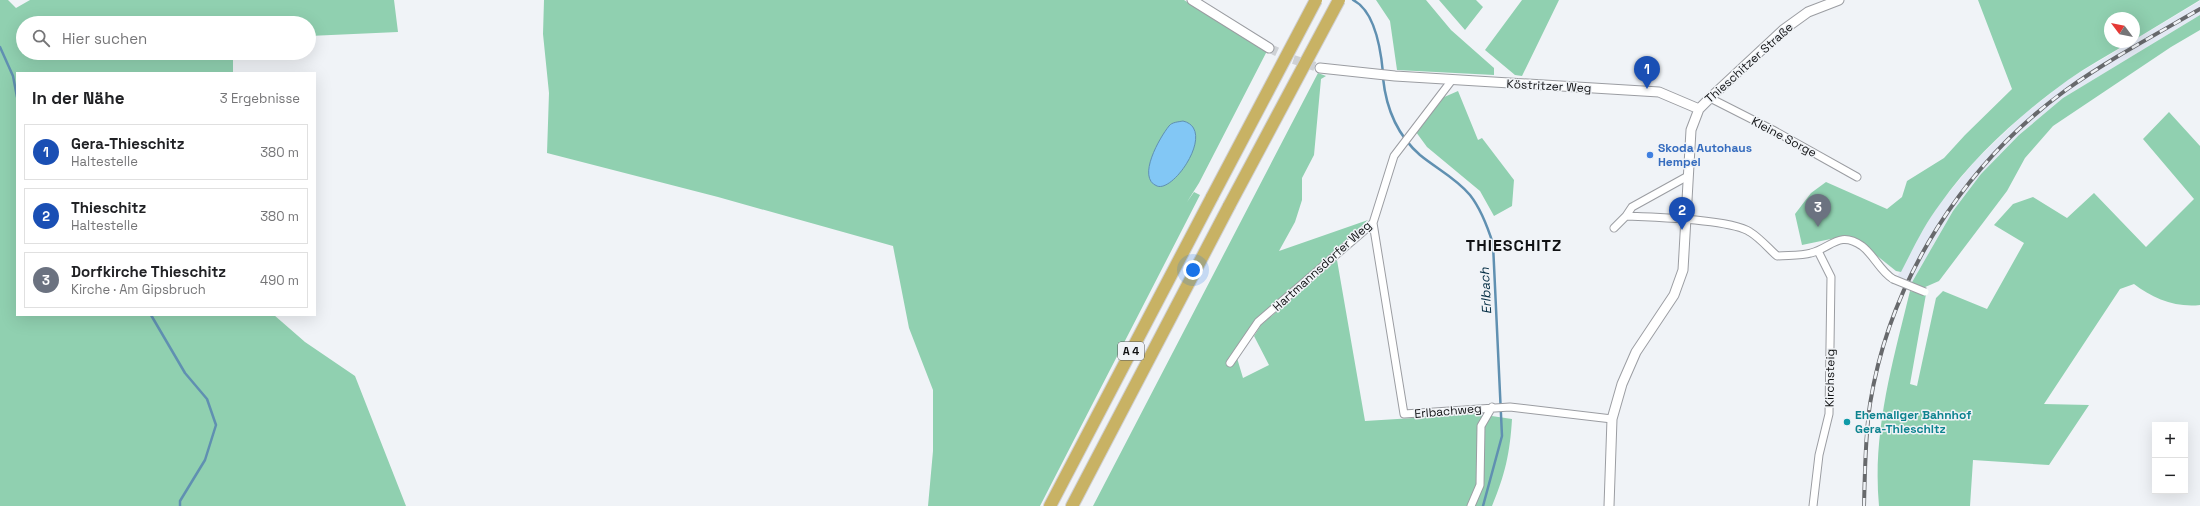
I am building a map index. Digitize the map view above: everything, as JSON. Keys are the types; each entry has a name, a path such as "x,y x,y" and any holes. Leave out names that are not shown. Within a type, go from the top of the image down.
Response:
{"highway":[{"name":"A 4","path":"1050,506 1316,0"},
{"name":"A 4","path":"1072,506 1339,0"}],"main road":[{"path":"1192,0 1269,48"},
{"name":"Thieschitzer Straße","path":"1609,506 1612,419 1622,384 1636,352 1674,295 1683,270 1684,219 1691,130 1699,109 1782,30 1808,12 1839,0"},
{"name":"Köstritzer Weg","path":"1320,68 1395,76 1659,92 1699,109"}],"street":[{"name":"Hartmannsdorfer Weg","path":"1230,363 1258,322 1373,223 1394,156 1452,80"},
{"name":"Kleine Sorge","path":"1710,98 1773,130 1857,177"},
{"path":"1614,228 1626,216 1632,207 1688,176"},
{"path":"1626,216 1684,219 1738,227 1749,231 1778,256 1818,252 1836,240 1850,240 1862,246 1885,274 1893,279 1925,292"},
{"name":"Erlbachweg","path":"1373,223 1404,414 1510,407 1612,419"},
{"name":"Kirchsteig","path":"1813,506 1819,455 1829,414 1831,277 1818,252"},
{"path":"1471,506 1480,485 1481,426 1495,407"}],"shaded area":[{"path":"2200,1 2200,15 2063,98 2019,135 1981,174 1953,211 1911,284 1897,277 1923,229 1940,203 1975,161 2023,115 2069,79 2121,48 2140,48 2140,37"}],"green space":[{"path":"0,0 8,0 16,8 30,0 394,0 398,32 316,36 316,16 16,16 16,60 233,60 233,72 16,72 16,316 275,316 305,342 355,376 406,506 0,506"},
{"path":"544,0 1184,0 1267,51 1199,183 1187,202 1194,192 1200,195 1040,506 928,506 933,451 933,390 909,328 893,246 718,197 547,153 549,93 543,34"},
{"path":"1376,0 1426,0 1451,30 1494,68 1494,75 1397,70 1390,21"},
{"path":"1439,0 1476,0 1483,7 1465,30"},
{"path":"1522,0 1559,0 1522,76 1515,75 1485,50"},
{"path":"1978,0 2200,0 2140,36 2140,12 2104,12 2104,48 2120,48 2083,70 2050,93 1999,137 1983,153 1953,186 1934,212 1901,272 1896,271 1861,243 1845,236 1802,245 1795,214 1811,193 1826,182 1887,209 1902,197 1907,181 1944,158 2012,89"},
{"path":"2200,15 2200,30 2171,47 2053,126 2025,158 2007,191 1939,281 1923,288 1911,284 1953,211 1981,174 2019,135 2063,98"},
{"path":"1318,73 1326,76 1321,79 1314,155 1302,178 1302,200 1295,222 1279,251 1368,220 1256,321 1237,358 1243,378 1269,365 1254,336 1261,325 1337,260 1365,421 1478,414 1512,419 1506,464 1492,506 1093,506"},
{"path":"1458,91 1478,140 1482,138 1514,180 1512,206 1494,216 1480,191 1427,147 1416,132 1442,98"},
{"path":"2169,112 2200,146 2200,305 2182,305 2165,301 2156,298 2134,284 2120,289 2044,404 2089,405 2049,465 1973,460 1970,506 1879,506 1878,451 1881,424 1891,370 1910,291 1926,294 1910,384 1917,386 1936,298 1943,291 1987,309 2024,243 1994,225 2013,204 2033,197 2067,218 2094,193 2146,247 2194,199 2143,139"}],"water":[{"path":"1183,121 1192,126 1196,136 1194,147 1182,171 1164,186 1157,186 1151,182 1149,175 1149,166 1152,157 1160,139 1169,126 1173,123"}],"waterway":[{"name":"Erlbach","path":"1353,0 1361,5 1372,22 1381,54 1383,73"},
{"path":"0,47 13,76 16,92"},
{"name":"Erlbach","path":"1383,78 1390,110 1405,139 1420,155 1465,189 1481,212 1493,244 1502,436 1483,506"},
{"path":"152,316 185,373 207,399 216,425 205,460 180,501 180,506"}],"tunnel":[{"path":"1269,48 1292,59 1320,68"}],"railway":[{"path":"1864,506 1868,417 1880,358 1895,313 1914,269 1937,228 1964,189 1995,153 2029,120 2066,90 2098,68 2200,9"}],"place":[{"name":"Gera-Thieschitz","path":"1647,89"},
{"name":"Skoda Autohaus Hempel","path":"1650,155"},
{"name":"Dorfkirche Thieschitz","path":"1818,227"},
{"name":"Thieschitz","path":"1682,230"},
{"name":"Ehemaliger Bahnhof Gera-Thieschitz","path":"1847,422"}],"district":[{"name":"THIESCHITZ","path":"1514,245"}]}
